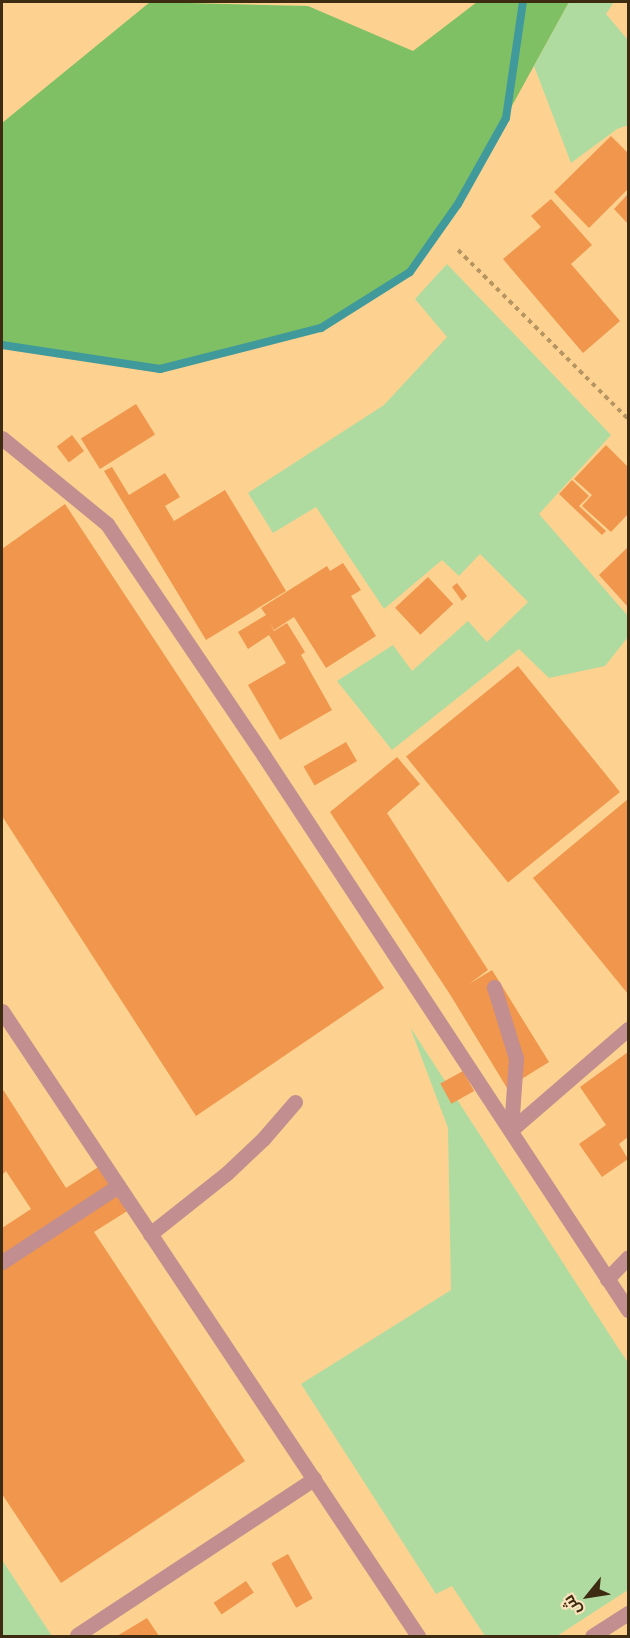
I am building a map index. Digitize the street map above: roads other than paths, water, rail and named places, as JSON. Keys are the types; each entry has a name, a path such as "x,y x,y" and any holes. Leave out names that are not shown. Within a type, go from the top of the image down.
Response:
{"street":[{"path":"2,438 107,524 511,1130 628,1310"},
{"path":"495,987 516,1058 511,1130"},
{"path":"2,1011 418,1636"},
{"path":"511,1130 628,1029"},
{"path":"150,1234 227,1173 263,1139 295,1102"},
{"path":"2,1262 118,1186"},
{"path":"607,1279 628,1257"},
{"path":"77,1635 314,1479"},
{"path":"592,1636 628,1613"}],"waterway":[{"path":"2,345 160,369 321,328 410,272 458,204 506,118 523,2"}]}
